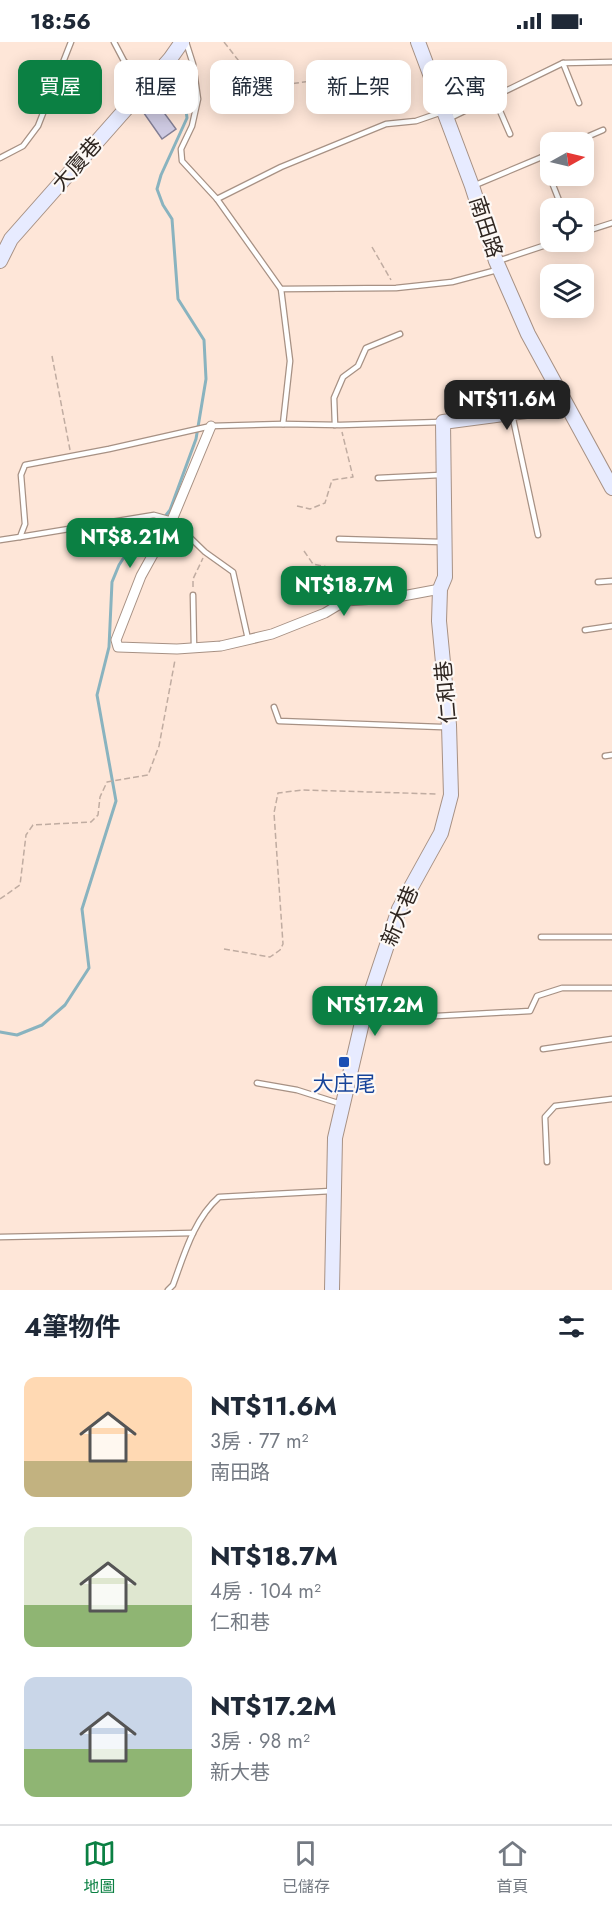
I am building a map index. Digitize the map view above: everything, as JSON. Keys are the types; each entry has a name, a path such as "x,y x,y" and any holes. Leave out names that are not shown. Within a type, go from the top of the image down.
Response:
{"street":[{"name":"南田路","path":"418,42 447,115 498,265 528,334 566,405 610,479"},
{"name":"大廈巷","path":"168,60 179,48"},
{"name":"大廈巷","path":"0,261 11,239 121,114"},
{"path":"443,422 566,405"},
{"name":"仁和巷","path":"443,422 445,577 440,589 439,621 449,725 451,795"},
{"path":"206,427 170,519 141,576 116,640 118,647 177,649 221,646 272,634 325,613 345,601 392,598 440,589"},
{"name":"新大巷","path":"332,1290 335,1138 364,1014 399,909 441,833 451,795"}],"lane":[{"path":"0,158 23,146 38,126 71,42"},
{"path":"114,42 123,60"},
{"path":"179,48 193,64 198,99 192,126 181,149 182,161 217,199 281,290 290,361 283,424"},
{"path":"507,91 563,63 612,62"},
{"path":"563,63 579,103"},
{"path":"501,114 510,134"},
{"path":"217,199 281,167 386,124 447,115"},
{"path":"594,134 603,130"},
{"path":"472,186 540,158"},
{"path":"594,229 612,223"},
{"path":"281,290 396,288 452,282 540,248"},
{"path":"338,425 334,398 343,377 358,366 366,348 400,334"},
{"path":"512,414 538,535"},
{"path":"20,537 25,524 21,475 25,465 206,427 443,422"},
{"path":"378,478 443,475"},
{"path":"0,540 154,515 170,519 206,552 233,572 248,640"},
{"path":"339,539 444,542"},
{"path":"598,582 612,581"},
{"path":"193,596 194,648"},
{"path":"585,630 612,626"},
{"path":"274,707 279,720 441,727 449,725"},
{"path":"605,756 612,755"},
{"path":"540,937 612,937"},
{"path":"364,1014 418,1017 530,1011 537,996 562,988 612,988"},
{"path":"543,1048 612,1038"},
{"path":"257,1083 297,1090 344,1105"},
{"path":"547,1162 545,1117 555,1106 612,1099"},
{"path":"168,1290 193,1233 210,1206 219,1197 335,1191"},
{"path":"0,1237 193,1233"}],"path":[{"path":"224,42 253,79 263,87 306,82"},
{"path":"372,247 396,288"},
{"path":"52,356 72,456"},
{"path":"297,506 310,509 325,503 332,480 353,477 338,425"},
{"path":"304,551 313,564 332,568 345,601"},
{"path":"193,596 193,579 206,552"},
{"path":"0,899 20,885 26,835 33,825 91,822 98,815 100,797 107,782 148,775 159,746 177,649"},
{"path":"224,949 270,957 280,950 283,944 274,813 278,793 303,790 451,795"}],"building":[{"path":"144,114 165,114 176,129 162,139"}],"waterway":[{"path":"0,1032 17,1035 42,1025 65,1005 89,968 82,909 116,801 97,695 109,647 112,582 128,551 157,527 170,510 196,439 206,379 204,340 178,299 172,219 157,189 187,118 181,70 175,57"}],"place":[{"name":"大庄尾","path":"344,1062"}]}
